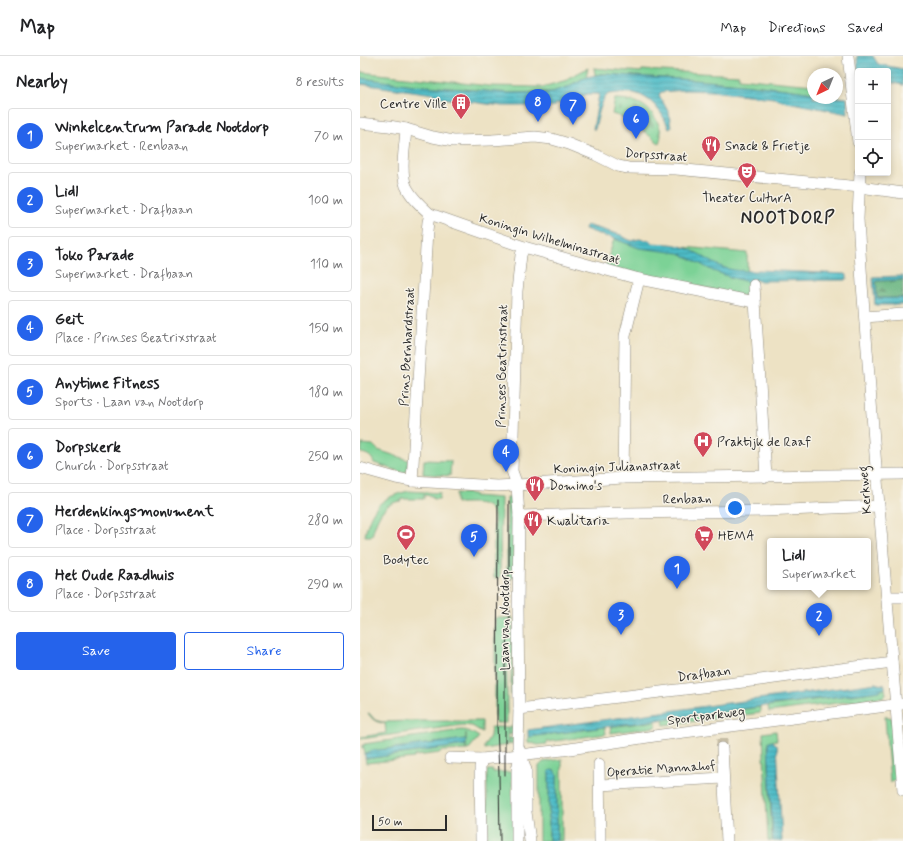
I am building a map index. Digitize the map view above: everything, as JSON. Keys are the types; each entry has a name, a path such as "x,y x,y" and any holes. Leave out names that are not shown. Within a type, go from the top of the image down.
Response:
{"street":[{"path":"848,56 858,140"},
{"name":"Dorpsstraat","path":"360,123 389,126 453,141 535,137 552,139 596,155 618,166 628,168 676,169 860,187 903,193"},
{"name":"Koningin Wilhelminastraat","path":"406,130 403,167 404,177 407,187 411,193 419,204 430,214 524,247 638,279 755,302"},
{"name":"Kerkweg","path":"860,176 858,219 892,662 899,704 903,790"},
{"name":"Prins Bernhardstraat","path":"412,480 428,222 430,214"},
{"name":"Prinses Beatrixstraat","path":"517,485 512,471 517,291 521,255 524,247"},
{"path":"623,478 625,336 638,279"},
{"path":"754,286 766,477"},
{"path":"865,317 903,314"},
{"name":"Koningin Julianastraat","path":"360,468 396,478 497,486 623,478 903,474"},
{"name":"Laan van Nootdorp","path":"517,485 519,516 518,746 526,770 526,812 530,841"},
{"name":"Renbaan","path":"519,516 766,511 879,506"},
{"path":"887,597 903,597"},
{"name":"Drafbaan","path":"519,709 746,682 892,662"},
{"name":"Sportparkweg","path":"520,754 563,750 598,755 661,735 722,738 899,704"},
{"name":"Operatie Mannahof","path":"722,738 727,841"},
{"path":"450,758 482,759 520,754"},
{"name":"Laan van Nootdorp","path":"517,841 517,770 520,754"},
{"name":"Operatie Mannahof","path":"598,755 600,785 600,841"},
{"path":"481,841 480,767 482,759"},
{"name":"Operatie Mannahof","path":"600,785 724,778"}],"green space":[{"path":"588,68 586,77 567,87 552,92 509,93 413,85 360,78 360,72 490,86 542,87 567,80 568,78"},
{"path":"594,68 641,72 642,70 739,75 739,78 807,84 807,92 709,81 604,74 595,75"},
{"path":"615,99 634,101 649,110 657,121 660,129 661,135 659,143 631,122 612,114"},
{"path":"614,239 620,241 747,253 748,297 605,267"},
{"path":"903,280 903,298 877,298 876,281"},
{"path":"362,444 373,445 378,450 408,460 408,470 404,473 374,463 369,456 361,453"},
{"path":"424,460 451,461 450,476 423,474"},
{"path":"409,491 440,493 439,499 433,499 432,496 424,495 424,499 402,499 401,501 394,502 381,513 372,536 365,536 370,518 378,505 384,500"},
{"path":"456,493 501,498 500,578 494,578 494,516 492,511 484,505 473,503 456,503"},
{"path":"507,498 514,498 514,578 507,578"},
{"path":"495,618 513,618 513,695 511,695 511,666 507,666 507,723 495,723"},
{"path":"885,688 886,694 883,697 769,712 768,706 879,691"},
{"path":"760,707 760,713 664,725 663,720"},
{"path":"368,713 375,720 382,722 482,721 482,732 472,726 463,725 361,739 361,737 386,733 385,723 375,721"},
{"path":"887,716 887,718 892,717 897,779 890,782 885,717"},
{"path":"656,721 656,727 611,733 610,727"},
{"path":"491,727 513,727 513,734 509,735 508,728 508,744 509,738 513,738 513,744 484,749 484,746 490,736"},
{"path":"605,727 606,734 547,742 547,744 538,745 528,742 528,737"},
{"path":"461,730 470,732 479,737 468,750 443,751 441,753 415,756 414,758 366,763 365,758 466,745 466,739 371,751 365,754 364,748 362,748 364,744"},
{"path":"776,731 777,740 768,742 772,841 768,841 763,733"},
{"path":"562,759 562,841 557,841 557,775 549,771 549,841 539,841 539,766 543,762"},
{"path":"487,770 493,770 493,772 512,772 514,841 487,841"}],"water":[{"path":"857,56 873,56 878,64 903,69 903,85 891,83 891,68 858,68"},
{"path":"604,74 735,83 787,89 807,92 807,104 843,104 843,98 847,98 848,114 782,101 774,98 711,91 685,90 661,92 659,95 669,113 671,128 669,129 656,106 646,98 634,93 621,93 608,94 605,97 595,129 593,129 599,94 588,94 564,103 555,104 555,106 538,108 537,106 502,106 435,97 434,94 360,84 360,78 413,85 509,93 552,92 567,87 586,77"},
{"path":"586,225 621,235 632,241 639,239 651,241 652,243 679,246 693,251 722,267 730,269 743,271 758,270 846,274 847,279 756,280 748,282 713,271 679,253 639,248 607,236 606,237 585,229"},
{"path":"903,276 903,280 876,281 877,298 903,298 903,305 875,305 873,277"},
{"path":"877,683 885,685 885,688 879,691 528,737 528,730"},
{"path":"466,739 466,745 365,758 365,754 371,751"},
{"path":"773,741 777,745 782,841 773,841 768,742"},
{"path":"549,771 555,771 557,775 557,841 549,841"}],"tunnel":[{"path":"722,739 722,748"}],"tram line":[{"path":"498,500 497,725 500,841"},
{"path":"505,775 505,657 509,616 509,501"}],"place":[{"name":"Centre Ville","path":"461,120"},
{"name":"Het Oude Raadhuis","path":"538,122"},
{"name":"Herdenkingsmonument","path":"573,125"},
{"name":"Dorpskerk","path":"636,139"},
{"name":"Snack & Frietje","path":"711,162"},
{"name":"Theater CulturA","path":"747,189"},
{"name":"Praktijk de Raaf","path":"703,458"},
{"name":"Geit","path":"506,472"},
{"name":"Domino's","path":"535,502"},
{"name":"Kwalitaria","path":"533,537"},
{"name":"Bodytec","path":"406,551"},
{"name":"HEMA","path":"704,552"},
{"name":"Anytime Fitness","path":"474,557"},
{"name":"Winkelcentrum Parade Nootdorp","path":"677,589"},
{"name":"Toko Parade","path":"621,635"},
{"name":"Lidl","path":"819,636"}],"district":[{"name":"NOOTDORP","path":"788,217"}]}
